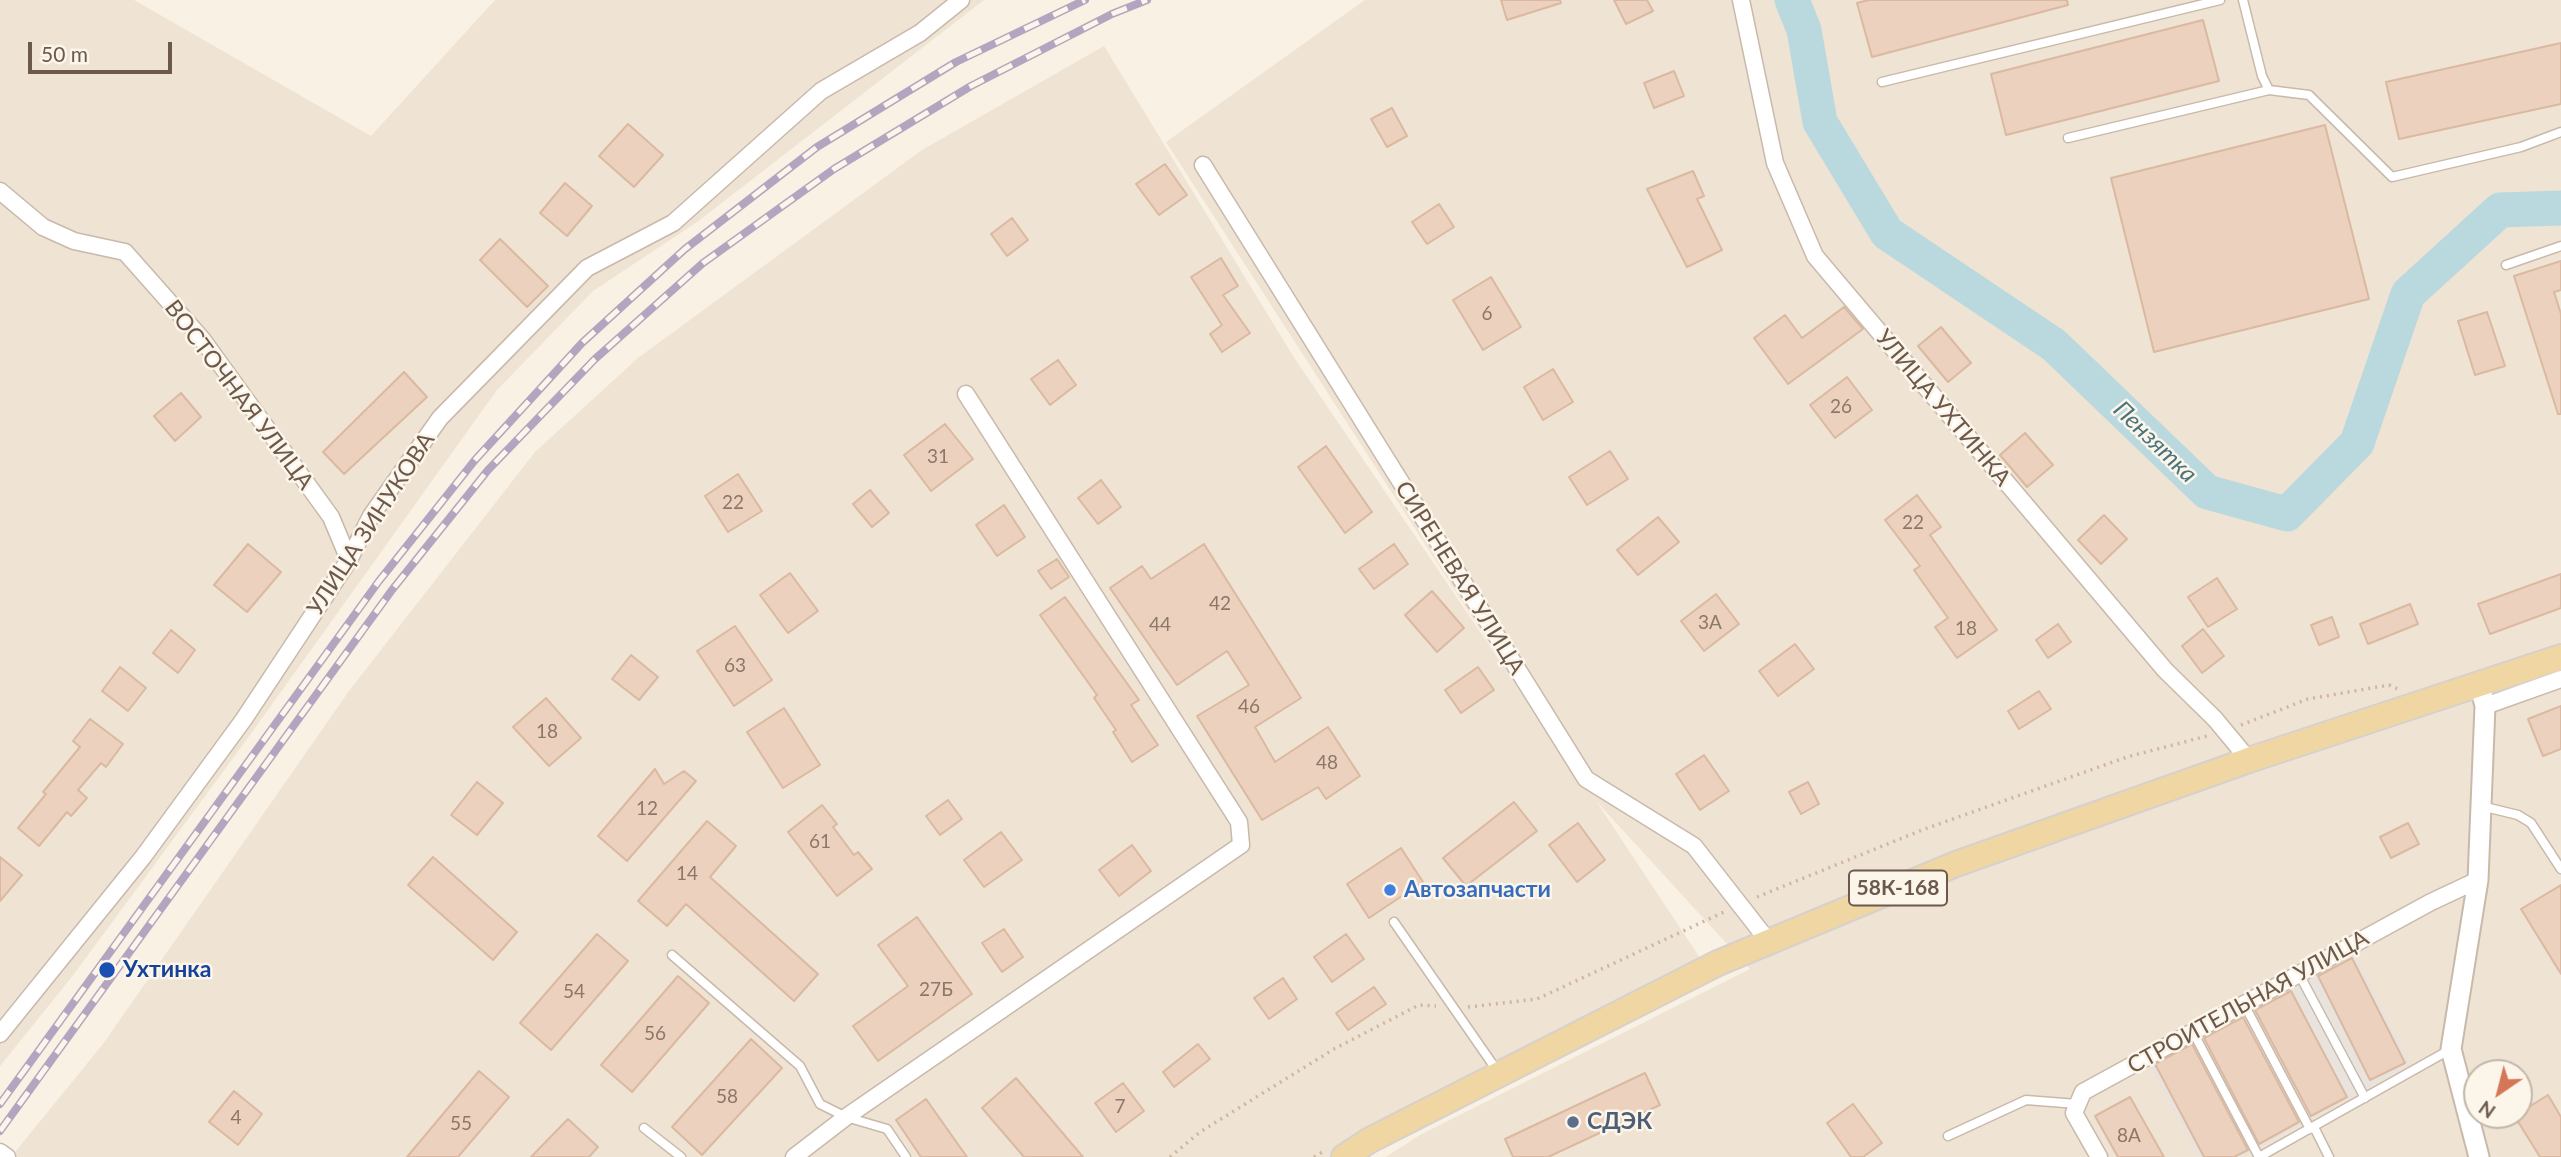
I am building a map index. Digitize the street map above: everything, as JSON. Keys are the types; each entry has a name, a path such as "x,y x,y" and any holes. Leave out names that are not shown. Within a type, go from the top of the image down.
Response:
{"main road":[{"name":"58К-168","path":"1344,1157 1370,1140 1718,963 1956,863 2249,760 2483,696 2561,657"}],"street":[{"name":"УЛИЦА ЗИНУКОВА","path":"0,1034 158,836 244,719 349,560 371,516 440,418 587,268 673,223 821,91 920,33 961,0"},
{"name":"УЛИЦА УХТИНКА","path":"1741,0 1774,163 1815,256 2165,670 2249,760"},
{"name":"СИРЕНЕВАЯ УЛИЦА","path":"1203,165 1586,779 1694,846 1769,942"},
{"name":"ВОСТОЧНАЯ УЛИЦА","path":"0,191 43,228 74,241 125,252 202,340 331,517 349,560"},
{"path":"794,1157 846,1116 1241,845 1239,822 966,394"},
{"path":"2479,1157 2451,1049 2478,880 2483,696 2561,679"},
{"name":"СТРОИТЕЛЬНАЯ УЛИЦА","path":"2077,1104 2083,1092 2478,880"},
{"path":"2077,1104 2074,1113 2099,1157"},
{"path":"0,1152 6,1157"}],"lane":[{"path":"1882,82 2220,0"},
{"path":"2244,0 2262,76 2269,90"},
{"path":"2068,138 2269,90 2309,95 2392,177 2521,147 2561,132"},
{"path":"2506,265 2561,246"},
{"path":"2481,806 2518,815 2531,823 2561,869"},
{"path":"1394,922 1500,1074"},
{"path":"672,955 800,1066 820,1104 846,1116 887,1129 906,1157"},
{"path":"2299,974 2365,1098"},
{"path":"2244,1004 2329,1157"},
{"path":"2193,1032 2259,1157 2451,1049"},
{"path":"1948,1136 2026,1100 2077,1104"},
{"path":"644,1128 681,1157"}],"path":[{"path":"1170,1157 1200,1132 1334,1049 1419,1005 1454,1007 1537,999 1740,904 1922,830 2126,757 2225,732 2308,699 2389,685 2402,691"}],"shaded area":[{"path":"0,0 134,0 371,136 495,0 984,0 697,222 593,291 497,390 250,735 74,974 0,1066"},
{"path":"1365,0 2561,0 2561,1157 1386,1157 1420,1135 1750,969 1596,801 1704,964 1330,1157 11,1157 103,1044 349,691 535,452 638,358 922,150 1104,46 1293,356 1512,679 1166,142"},
{"path":"2353,952 2411,1064 2242,1157 2199,1157 2148,1062"}],"building":[{"path":"1501,0 1560,0 1561,3 1507,20"},
{"path":"1614,0 1647,0 1653,11 1626,24"},
{"path":"1869,0 2067,0 2068,5 1872,57 1857,3"},
{"path":"2203,20 2219,81 2006,135 1991,74"},
{"path":"2561,43 2561,104 2399,139 2386,82"},
{"path":"1674,71 1684,96 1654,108 1644,83"},
{"path":"1392,108 1407,136 1387,147 1371,119"},
{"path":"628,124 663,155 634,187 599,156"},
{"path":"2325,125 2369,299 2154,352 2111,178"},
{"path":"1165,164 1187,195 1159,215 1136,184"},
{"path":"1693,171 1704,196 1697,199 1722,250 1687,267 1647,189"},
{"path":"565,183 592,206 567,236 540,213"},
{"path":"1439,204 1454,227 1427,244 1412,222"},
{"path":"1012,218 1028,240 1007,256 991,234"},
{"path":"500,239 548,286 527,307 480,260"},
{"path":"1221,258 1238,286 1223,295 1250,333 1222,352 1210,334 1222,325 1191,277"},
{"path":"2561,261 2561,290 2554,292 2561,314 2561,414 2558,414 2514,276"},
{"path":"1491,277 1521,327 1483,350 1453,300"},
{"path":"1844,307 1863,329 1788,384 1754,338 1785,315 1802,338"},
{"path":"2487,312 2505,366 2475,375 2458,321"},
{"path":"1941,327 1971,363 1948,382 1918,346"},
{"path":"1058,360 1076,385 1050,405 1031,379"},
{"path":"1553,369 1573,402 1543,420 1524,387"},
{"path":"404,372 427,397 344,474 323,452"},
{"path":"1847,377 1872,410 1835,438 1810,405"},
{"path":"181,393 201,417 175,441 154,416"},
{"path":"945,424 973,459 931,491 904,455"},
{"path":"2025,433 2053,465 2027,487 2000,455"},
{"path":"1326,446 1372,512 1345,533 1298,467"},
{"path":"1610,451 1628,479 1587,505 1569,477"},
{"path":"738,474 762,511 728,532 705,496"},
{"path":"1101,480 1121,507 1098,524 1078,498"},
{"path":"870,490 889,513 872,527 853,504"},
{"path":"1917,495 1941,527 1930,535 1997,630 1957,658 1935,627 1948,618 1914,570 1920,566 1885,520"},
{"path":"1004,505 1025,537 997,556 976,525"},
{"path":"2104,515 2127,539 2101,564 2078,540"},
{"path":"1658,517 1679,542 1638,575 1617,550"},
{"path":"248,544 281,572 247,612 214,585"},
{"path":"1204,544 1301,698 1255,727 1275,762 1328,727 1360,776 1326,799 1318,787 1262,820 1197,716 1249,685 1227,651 1177,685 1110,588 1142,566 1151,579"},
{"path":"1394,544 1408,564 1374,589 1359,569"},
{"path":"1057,559 1069,577 1051,589 1038,571"},
{"path":"790,573 818,611 788,633 760,595"},
{"path":"2561,574 2561,608 2490,634 2478,604"},
{"path":"2217,578 2237,609 2208,627 2188,597"},
{"path":"1432,591 1464,628 1437,652 1405,615"},
{"path":"1716,594 1739,624 1704,651 1681,621"},
{"path":"1065,597 1139,700 1131,705 1158,745 1132,762 1113,732 1116,730 1094,698 1097,695 1040,615"},
{"path":"2410,604 2418,624 2368,644 2360,624"},
{"path":"2332,617 2339,637 2319,645 2311,625"},
{"path":"2058,624 2071,642 2048,658 2036,640"},
{"path":"735,626 772,680 734,706 697,651"},
{"path":"2203,629 2224,656 2202,673 2182,646"},
{"path":"171,630 195,650 178,673 153,653"},
{"path":"1795,644 1814,669 1778,696 1759,671"},
{"path":"631,655 658,677 639,700 612,679"},
{"path":"120,667 146,688 128,711 102,691"},
{"path":"1478,667 1494,690 1461,713 1445,690"},
{"path":"2039,691 2051,709 2019,729 2008,711"},
{"path":"546,698 581,738 549,766 513,727"},
{"path":"2561,706 2561,749 2543,756 2528,719"},
{"path":"784,708 820,765 783,788 747,732"},
{"path":"90,719 123,744 106,767 101,763 78,790 87,798 71,816 67,812 39,846 18,828 80,747 73,741"},
{"path":"1704,755 1729,791 1700,810 1676,774"},
{"path":"655,769 664,784 684,771 696,781 627,861 598,836"},
{"path":"477,782 503,803 477,835 451,815"},
{"path":"1808,782 1819,804 1801,814 1789,792"},
{"path":"948,800 962,819 940,835 926,816"},
{"path":"1514,802 1537,831 1466,886 1443,858"},
{"path":"822,805 837,824 833,827 854,855 858,852 872,869 837,896 788,832"},
{"path":"707,821 736,846 710,877 818,974 794,1001 686,904 667,926 638,901"},
{"path":"1578,823 1605,860 1577,882 1549,845"},
{"path":"2408,823 2419,844 2391,858 2380,837"},
{"path":"1001,832 1022,860 984,887 964,860"},
{"path":"1132,845 1151,871 1119,896 1099,870"},
{"path":"1401,848 1423,882 1369,918 1347,884"},
{"path":"0,857 22,875 0,901"},
{"path":"433,857 517,932 493,960 408,885"},
{"path":"2561,885 2561,974 2521,909"},
{"path":"917,917 972,994 878,1061 853,1026 908,986 878,945"},
{"path":"1004,929 1023,957 1002,972 982,943"},
{"path":"597,934 628,961 551,1050 520,1023"},
{"path":"1346,934 1364,959 1332,982 1314,957"},
{"path":"2352,958 2405,1063 2370,1080 2318,976"},
{"path":"678,976 709,1003 632,1092 601,1065"},
{"path":"1283,978 1297,999 1269,1019 1254,998"},
{"path":"1374,987 1386,1004 1348,1030 1336,1013"},
{"path":"2291,991 2347,1097 2311,1116 2255,1010"},
{"path":"2243,1017 2299,1122 2259,1144 2204,1038"},
{"path":"751,1039 782,1068 702,1155 672,1127"},
{"path":"1198,1044 1210,1059 1174,1087 1163,1072"},
{"path":"2192,1044 2248,1150 2234,1157 2204,1157 2155,1064"},
{"path":"479,1071 509,1097 458,1157 407,1157"},
{"path":"1645,1073 1660,1105 1548,1157 1513,1157 1505,1139"},
{"path":"1016,1078 1083,1157 1024,1157 982,1108"},
{"path":"1123,1083 1144,1111 1116,1132 1095,1103"},
{"path":"234,1091 262,1114 238,1145 209,1122"},
{"path":"2548,1095 2561,1117 2561,1157 2540,1157 2523,1129 2533,1129 2533,1104"},
{"path":"2130,1097 2164,1157 2118,1157 2095,1116"},
{"path":"926,1099 967,1157 921,1157 896,1120"},
{"path":"1853,1104 1882,1143 1863,1157 1851,1157 1827,1123"},
{"path":"568,1119 598,1147 589,1157 531,1157"}],"waterway":[{"name":"Пензятка","path":"1792,0 1804,30 1820,122 1887,233 2054,345 2207,492 2287,514 2357,443 2408,294 2500,210 2561,208"}],"railway":[{"path":"0,1104 379,581 475,460 582,343 685,249 817,147 956,62 1085,0"},
{"path":"0,1131 392,590 488,470 595,359 703,263 834,169 971,86 1112,14 1147,0"}],"place":[{"name":"Автозапчасти","path":"1390,890"},
{"name":"Ухтинка","path":"107,970"},
{"name":"СДЭК","path":"1573,1122"}]}
